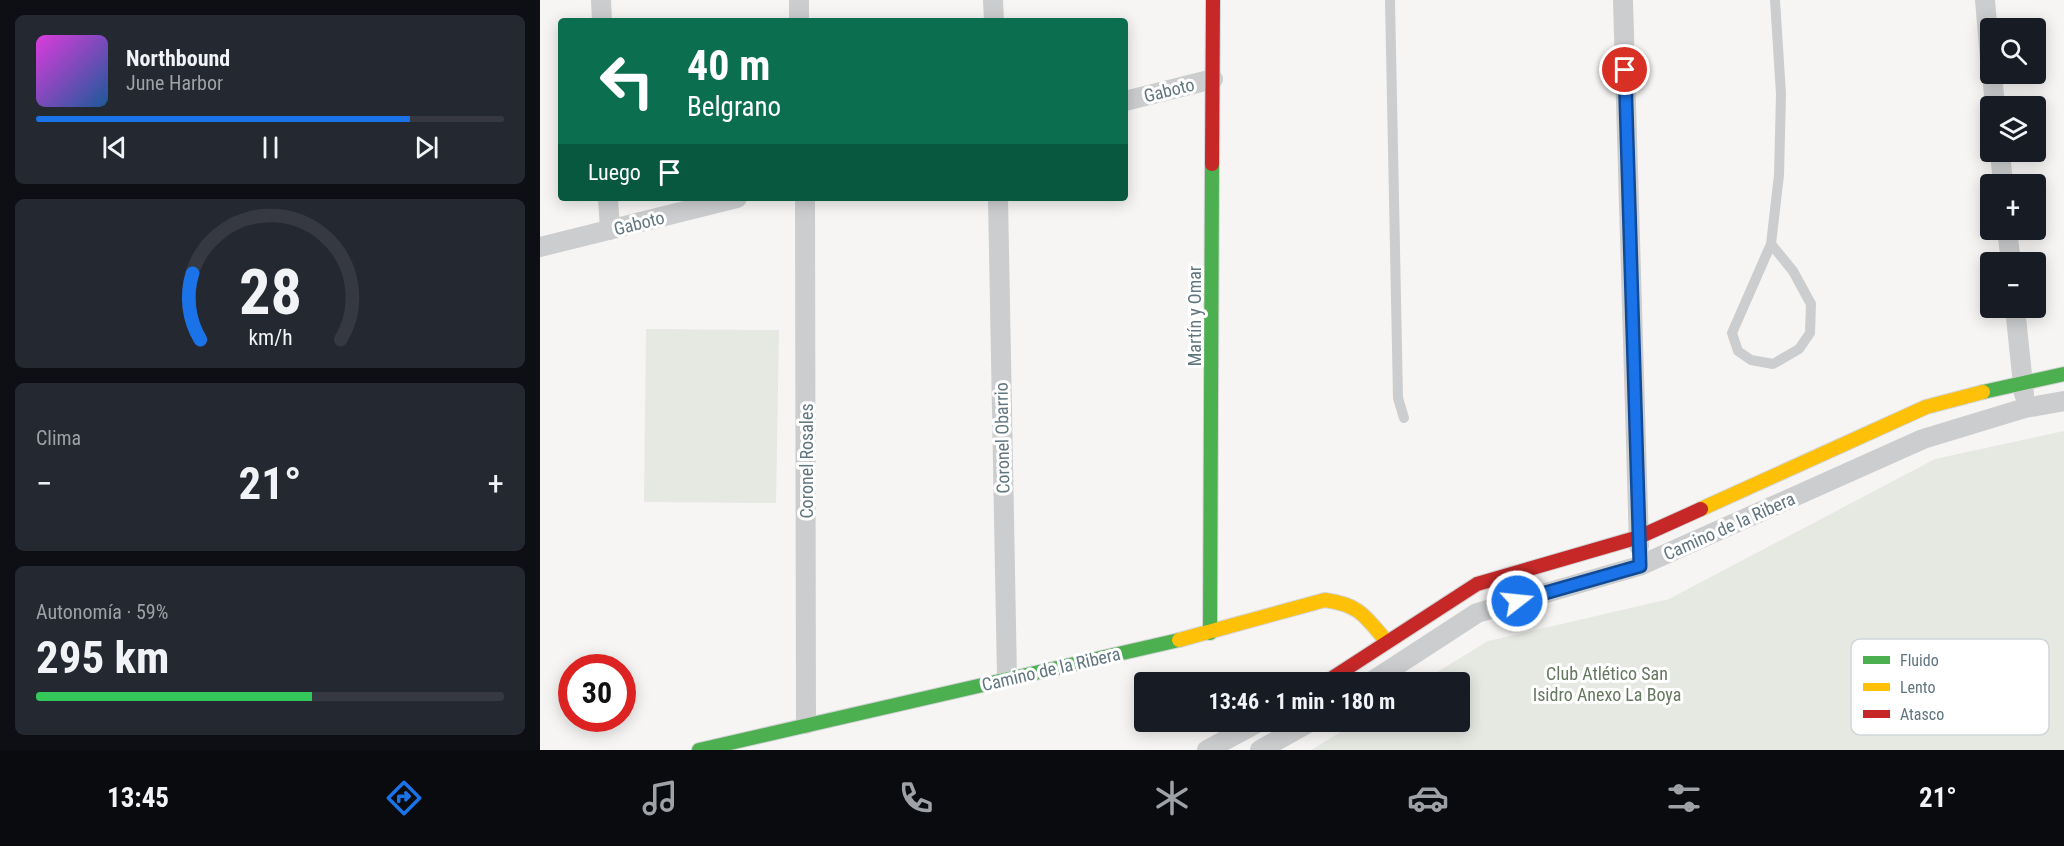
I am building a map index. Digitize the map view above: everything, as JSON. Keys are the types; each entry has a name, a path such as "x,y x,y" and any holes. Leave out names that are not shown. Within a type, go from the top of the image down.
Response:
{"street":[{"path":"601,0 602,18"},
{"path":"799,0 799,18"},
{"path":"993,0 994,18"},
{"name":"Martín y Omar","path":"1210,633 1213,0"},
{"path":"1623,0 1640,566"},
{"path":"1985,0 1987,18"},
{"name":"Gaboto","path":"1128,100 1213,79"},
{"path":"608,201 610,230"},
{"name":"Gaboto","path":"540,247 725,201"},
{"name":"Coronel Rosales","path":"805,201 806,724"},
{"name":"Coronel Obarrio","path":"998,201 1007,678"},
{"path":"2016,318 2025,408"},
{"name":"Camino de la Ribera","path":"1341,672 1478,584 1639,537 1926,407 2022,382 2064,374"},
{"name":"Camino de la Ribera","path":"1386,672 1477,613 1640,566 1923,439 2025,408 2064,401"},
{"name":"Camino de la Ribera","path":"699,750 1210,633 1325,600 1346,603 1363,614 1387,642"},
{"path":"1208,750 1240,732"},
{"path":"1260,750 1292,732"}],"lane":[{"path":"1390,0 1398,398 1404,418"},
{"path":"1771,244 1794,271 1810,304 1810,333 1799,349 1773,364 1751,360 1737,351 1732,333 1771,244 1779,175 1781,94 1775,0"}],"green space":[{"path":"646,329 779,330 776,503 644,502"},
{"name":"Club Atlético San Isidro Anexo La Boya","path":"2064,431 2064,750 1311,750 1341,732 1470,732 1470,672 1437,672 1488,641 1669,599 1935,459"}],"traffic: fast":[{"path":"1210,633 1212,164"},
{"path":"1983,392 2064,374"},
{"path":"699,750 1179,640"}],"traffic: slow":[{"path":"1701,509 1926,407 1983,392"},
{"path":"1179,640 1325,600 1346,605 1361,613 1387,642"}],"traffic: jam":[{"path":"1212,164 1213,0"},
{"path":"1341,672 1477,584 1639,537 1701,509"}],"route":[{"path":"1517,601 1640,566 1625,70"}]}
